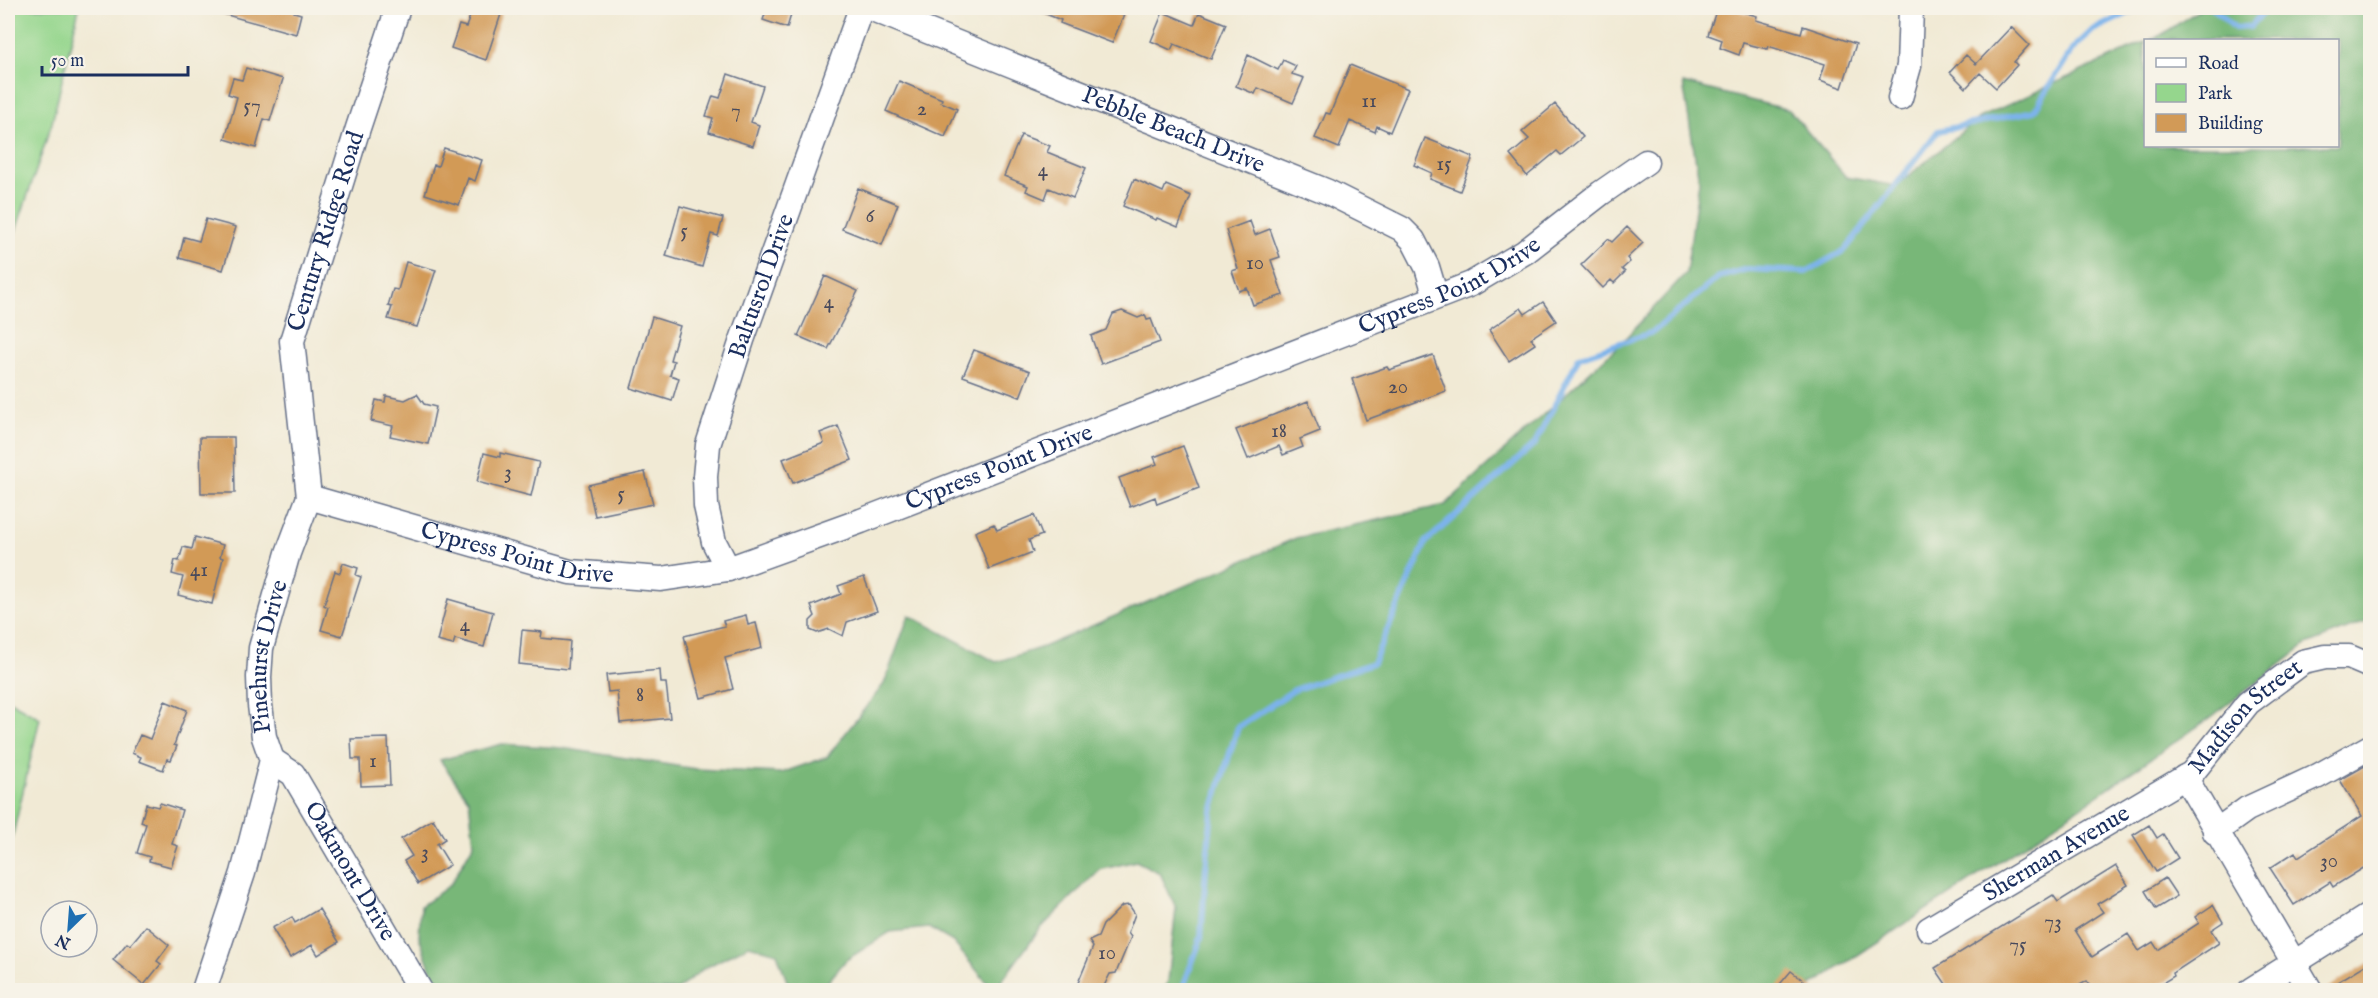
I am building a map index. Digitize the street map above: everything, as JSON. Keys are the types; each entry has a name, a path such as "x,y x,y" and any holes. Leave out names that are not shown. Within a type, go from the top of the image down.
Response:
{"street":[{"name":"Century Ridge Road","path":"309,497 292,342 357,128 398,8"},
{"name":"Baltusrol Drive","path":"728,569 714,542 706,506 705,477 708,445 761,286 861,8"},
{"name":"Pebble Beach Drive","path":"870,8 1328,192 1402,229 1413,240 1427,267 1436,297"},
{"path":"1900,98 1910,66 1910,8 1926,8"},
{"name":"Cypress Point Drive","path":"309,497 570,573 661,579 728,569 861,521 1471,284 1525,252 1601,193 1646,162"},
{"name":"Pinehurst Drive","path":"204,990 243,873 272,760 264,737 260,705 261,648 288,553 309,497"},
{"name":"Madison Street","path":"2310,990 2215,832 2185,777 2192,773 2248,703 2303,662 2325,657 2349,657 2370,666"},
{"path":"2215,832 2247,809 2318,776 2370,747"},
{"name":"Oakmont Drive","path":"272,760 293,774 420,990"},
{"name":"Sherman Avenue","path":"1929,929 2185,777"},
{"path":"2251,990 2370,915"}],"green space":[{"path":"8,8 79,8 52,123 8,254"},
{"path":"2202,8 2370,8 2370,620 2306,645 2210,718 2056,824 1805,990 1163,990 1168,981 1176,908 1160,873 1136,861 1099,870 1040,929 995,990 953,942 929,928 890,932 846,960 821,990 790,990 777,953 749,945 703,969 677,990 438,990 419,937 421,906 450,885 474,844 469,800 440,760 502,744 562,748 696,769 781,773 827,757 884,684 909,615 996,662 1043,647 1296,538 1445,505 1620,344 1686,273 1699,181 1683,83 1789,110 1846,177 1896,186 1979,118 2144,42 2144,147 2339,147 2339,39 2152,39"},
{"path":"8,700 40,718 8,856"}],"building":[{"path":"217,8 295,8 294,12 301,14 296,34 216,12"},
{"path":"473,8 503,8 486,60 451,48 459,25 466,27"},
{"path":"767,8 793,8 787,28 763,20"},
{"path":"1030,8 1107,8 1124,15 1112,43 1060,23 1061,20"},
{"path":"1717,8 1729,8 1757,16 1756,20 1801,33 1803,26 1856,44 1842,88 1820,80 1825,64 1768,46 1767,49 1743,43 1739,55 1720,48 1722,40 1708,35"},
{"path":"1163,12 1194,25 1199,13 1226,24 1211,59 1174,44 1171,50 1151,41"},
{"path":"2011,27 2029,45 2014,62 2017,65 1996,88 1980,73 1966,88 1950,72 1966,55 1976,64"},
{"path":"1248,55 1278,70 1283,60 1296,66 1292,74 1304,78 1293,103 1258,88 1255,94 1236,86"},
{"path":"1350,65 1408,89 1390,132 1377,126 1375,132 1350,121 1339,148 1315,138 1326,113 1330,114"},
{"path":"246,68 283,79 270,121 264,119 256,148 225,139 237,97 228,94 233,78 242,80"},
{"path":"728,74 763,86 751,122 759,125 753,146 709,132 713,118 706,116 713,96 720,98"},
{"path":"899,81 942,99 941,102 957,109 945,137 886,111"},
{"path":"1555,104 1583,137 1561,155 1557,151 1527,176 1510,155 1529,139 1522,132"},
{"path":"1021,135 1050,146 1047,152 1086,168 1073,198 1049,188 1045,199 1026,191 1028,186 1004,176"},
{"path":"1425,138 1473,157 1460,191 1430,179 1432,173 1414,165"},
{"path":"444,148 482,160 475,181 468,178 459,205 425,194 434,165 438,166"},
{"path":"1134,179 1163,192 1166,185 1191,196 1178,227 1123,206"},
{"path":"858,188 898,204 882,245 842,229"},
{"path":"680,206 723,218 718,236 711,234 702,267 666,256"},
{"path":"206,219 236,227 223,270 179,258 184,237 199,241"},
{"path":"1250,221 1255,235 1270,229 1280,257 1271,260 1283,295 1253,305 1247,288 1239,291 1232,271 1238,269 1226,230"},
{"path":"1627,227 1643,243 1627,258 1630,262 1622,269 1625,272 1614,283 1611,280 1603,288 1581,265 1608,239 1612,242"},
{"path":"406,262 436,270 417,327 388,319 392,307 388,306 393,289 398,290"},
{"path":"825,276 858,291 828,349 798,336"},
{"path":"1543,302 1556,321 1531,338 1535,344 1509,361 1489,330 1521,308 1525,314"},
{"path":"1122,311 1138,318 1145,315 1147,320 1151,319 1160,342 1101,364 1091,336 1106,330 1113,314"},
{"path":"652,317 680,326 670,360 674,361 670,375 679,378 672,401 631,388"},
{"path":"974,350 1030,371 1020,397 963,376"},
{"path":"1433,355 1446,391 1366,420 1352,379 1387,367 1389,370"},
{"path":"417,394 424,404 436,407 428,444 390,436 393,426 371,421 376,400 385,402 386,396 405,400"},
{"path":"1308,401 1320,431 1300,439 1303,447 1283,455 1279,446 1248,459 1236,430"},
{"path":"838,426 852,460 793,483 783,459 824,443 820,433"},
{"path":"200,437 234,437 235,493 201,493"},
{"path":"1183,446 1199,488 1157,504 1155,497 1130,507 1119,478 1157,464 1154,457"},
{"path":"484,453 500,457 500,453 539,462 531,496 477,482"},
{"path":"645,472 653,504 595,516 588,485"},
{"path":"1034,515 1042,535 1029,540 1033,552 989,569 975,532 994,524 997,530"},
{"path":"195,537 223,545 220,557 223,558 212,604 178,595 183,577 172,574 175,560 179,561 183,547 192,549"},
{"path":"343,563 358,568 356,575 361,577 342,636 321,630 328,607 324,605 335,571 340,573"},
{"path":"864,577 877,611 847,622 843,636 829,629 817,633 810,630 810,621 815,616 811,606 841,594 838,586"},
{"path":"448,599 493,612 484,647 455,639 453,645 437,641"},
{"path":"746,615 748,625 756,623 762,648 725,658 733,689 701,698 684,636 725,626 723,621"},
{"path":"522,630 542,632 541,638 570,641 568,669 519,664"},
{"path":"660,670 661,683 666,683 670,718 620,723 617,691 608,692 606,675"},
{"path":"165,701 187,710 174,745 177,746 171,760 167,759 163,770 139,761 141,757 132,753 140,735 150,739"},
{"path":"388,738 390,785 361,786 360,759 352,759 351,739"},
{"path":"2370,763 2370,864 2333,887 2330,882 2294,905 2270,868 2295,852 2298,857 2362,816 2340,780"},
{"path":"160,803 182,810 172,844 178,846 171,867 149,861 150,857 137,853 146,824 141,822 146,804 158,807"},
{"path":"433,819 445,839 437,844 450,865 418,884 404,861 412,856 401,839"},
{"path":"2149,825 2157,838 2163,834 2178,858 2156,872 2133,835"},
{"path":"2116,866 2128,885 2097,904 2103,912 2075,930 2092,957 2128,934 2139,951 2153,942 2158,950 2199,923 2195,917 2213,905 2223,922 2211,930 2219,943 2151,990 2093,990 2087,981 2071,990 1950,990 1935,968 2053,895 2058,902"},
{"path":"2165,878 2177,896 2156,909 2145,891"},
{"path":"1129,905 1135,914 1128,933 1131,937 1116,973 1110,974 1102,990 1075,990 1093,947 1089,941 1098,937 1103,925 1122,906"},
{"path":"319,909 339,942 318,955 312,945 290,958 272,928 292,917 295,923"},
{"path":"146,926 169,945 157,961 161,964 144,985 113,960"},
{"path":"2370,962 2370,990 2324,990"},
{"path":"1791,971 1816,990 1775,990"}],"waterway":[{"path":"1182,990 1201,938 1212,811 1238,727 1294,690 1373,663 1426,542 1535,444 1579,357 1653,332 1719,277 1747,269 1806,272 1845,250 1938,131 2034,111 2072,50 2093,30 2139,8"},
{"path":"2213,8 2235,28 2250,27 2267,8"}]}
